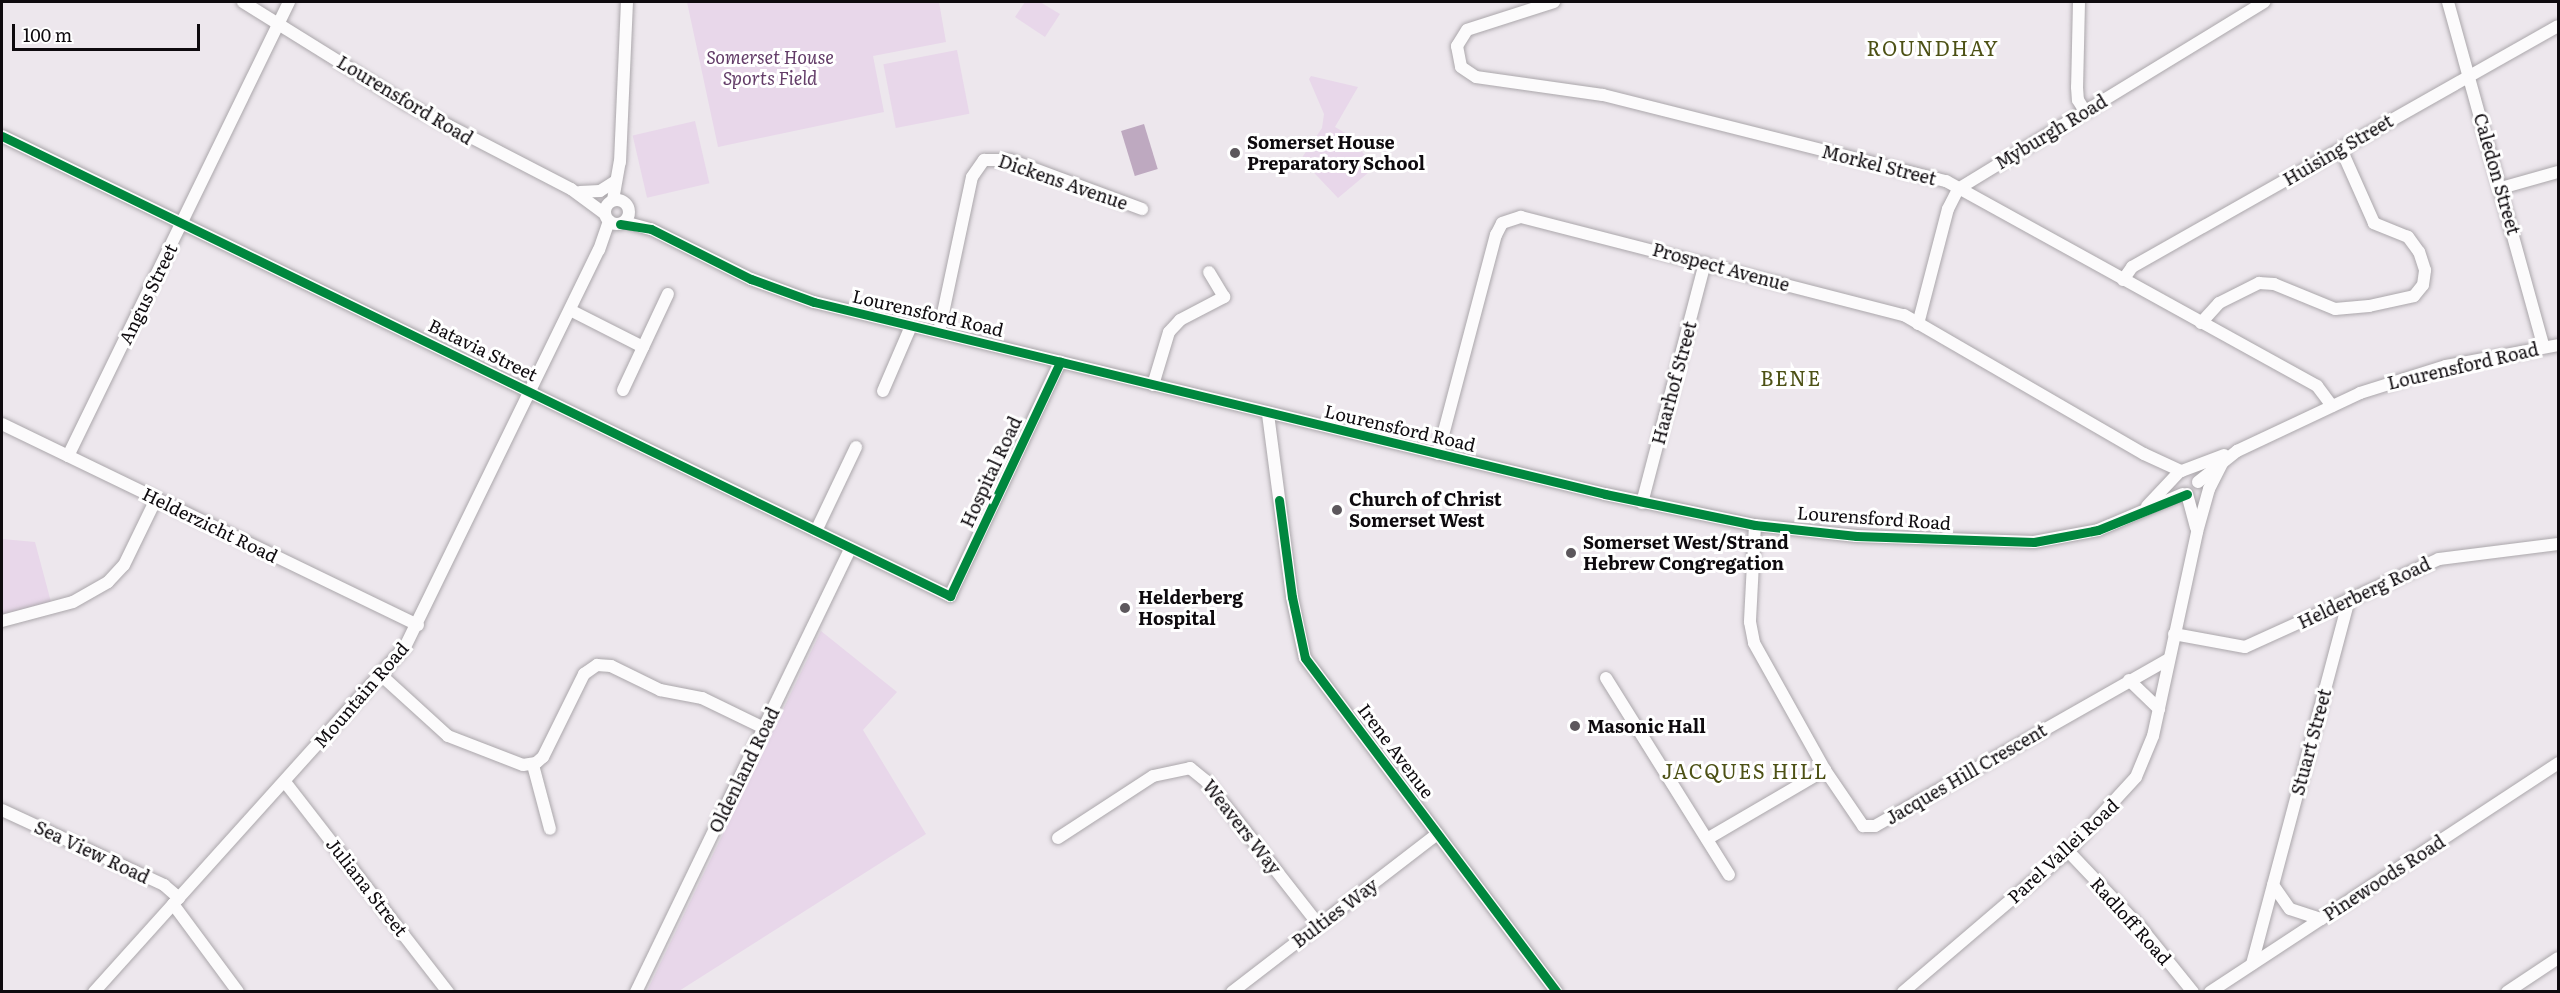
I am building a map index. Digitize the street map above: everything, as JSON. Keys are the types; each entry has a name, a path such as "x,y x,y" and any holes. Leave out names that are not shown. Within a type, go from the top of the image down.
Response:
{"street":[{"name":"Lourensford Road","path":"243,2 407,104 651,229 792,296 1268,414 1642,503 1755,525 1856,536 2034,542 2098,530 2191,489 2237,451"},
{"name":"Angus Street","path":"68,456 289,2"},
{"path":"617,212 627,2"},
{"name":"Morkel Street","path":"1552,2 1467,30 1459,40 1456,54 1465,72 1476,77 1603,95 1946,181 2317,386 2332,405"},
{"path":"2079,2 2077,93 2085,111"},
{"name":"Myburgh Road","path":"1958,189 2264,2"},
{"name":"Caledon Street","path":"2448,2 2544,347"},
{"name":"Huising Street","path":"2122,280 2132,267 2559,26"},
{"name":"Batavia Street","path":"2,136 950,596"},
{"path":"2201,322 2219,303 2259,283 2274,284 2335,309 2369,306 2414,296 2423,285 2425,270 2419,252 2408,237 2374,223 2341,149"},
{"name":"Dickens Avenue","path":"939,332 972,177 984,160 1010,160 1142,209"},
{"path":"617,212 616,181 620,162"},
{"path":"2501,188 2559,172"},
{"path":"575,190 600,191 616,181"},
{"path":"1918,324 1948,209 1958,189"},
{"name":"Mountain Road","path":"94,992 382,676 418,626 617,212"},
{"name":"Prospect Avenue","path":"1438,454 1496,235 1503,223 1514,218 1531,218 1892,311 2179,476"},
{"name":"Haarhof Street","path":"1642,503 1705,263"},
{"path":"1153,385 1169,332 1180,320 1224,297 1209,272"},
{"path":"623,390 668,294"},
{"path":"570,310 643,346"},
{"path":"883,391 911,326"},
{"name":"Lourensford Road","path":"2143,510 2179,476 2332,405 2417,374 2559,345"},
{"name":"Hospital Road","path":"950,596 1060,362"},
{"name":"Irene Avenue","path":"1268,414 1292,597 1303,652 1557,992"},
{"name":"Helderzicht Road","path":"2,424 418,626"},
{"path":"816,531 856,447"},
{"name":"Parel Vallei Road","path":"1903,992 2068,851 2136,777 2150,747 2196,532 2215,474 2224,460"},
{"path":"2179,476 2204,508"},
{"path":"2179,476 2191,489"},
{"name":"Parel Vallei Road","path":"2191,489 2196,532"},
{"path":"2,621 73,602 108,582 124,565 156,499"},
{"name":"Jacques Hill Crescent","path":"1755,525 1751,634 1761,660 1825,770 1858,821 1871,827 2169,659"},
{"name":"Helderberg Road","path":"2174,634 2245,646 2439,559 2559,544"},
{"name":"Oldenland Road","path":"636,992 851,548"},
{"name":"Stuart Street","path":"2252,964 2349,599"},
{"path":"382,676 448,736 523,765 533,765 543,756 584,674 597,665 611,666 660,690 702,698 764,728"},
{"path":"1606,678 1729,875"},
{"path":"2129,681 2159,709"},
{"name":"Pinewoods Road","path":"2210,992 2559,764"},
{"path":"533,765 550,829"},
{"name":"Weavers Way","path":"1058,838 1153,776 1190,768 1210,785 1319,925"},
{"path":"1707,839 1825,770"},
{"name":"Juliana Street","path":"285,782 448,992"},
{"name":"Sea View Road","path":"2,810 164,885 238,992"},
{"name":"Bulties Way","path":"1232,992 1437,834"},
{"name":"Radloff Road","path":"2068,851 2142,929 2193,992"},
{"path":"2273,885 2290,909 2321,919"},
{"path":"2507,992 2559,958"}],"green space":[{"name":"Somerset House Sports Field","path":"687,2 939,2 946,42 873,56 884,112 718,147"},
{"path":"1025,2 1040,2 1060,14 1045,37 1015,17"},
{"path":"957,50 969,114 896,128 883,64"},
{"path":"1311,76 1358,87 1335,127 1347,134 1375,167 1338,198 1301,159 1322,128 1324,114 1309,79"},
{"path":"695,121 709,183 647,198 633,135"},
{"path":"2,539 35,542 51,602 2,615"},
{"path":"821,631 897,692 863,730 926,834 679,991 647,991"}],"shaded area":[{"path":"1144,124 1158,169 1135,176 1121,131"}],"cycle path":[{"path":"2,136 950,596 1060,362"},
{"path":"620,224 651,229 751,279 814,302 1605,494 1755,525 1856,536 2034,542 2098,530 2187,494"},
{"path":"1279,500 1292,597 1305,658 1557,992"}],"place":[{"name":"Somerset House Preparatory School","path":"1235,153"},
{"name":"Church of Christ Somerset West","path":"1337,510"},
{"name":"Somerset West/Strand Hebrew Congregation","path":"1571,553"},
{"name":"Helderberg Hospital","path":"1125,608"},
{"name":"Masonic Hall","path":"1575,726"}],"district":[{"name":"ROUNDHAY","path":"1933,47"},
{"name":"BENE","path":"1791,377"},
{"name":"JACQUES HILL","path":"1745,770"}]}
